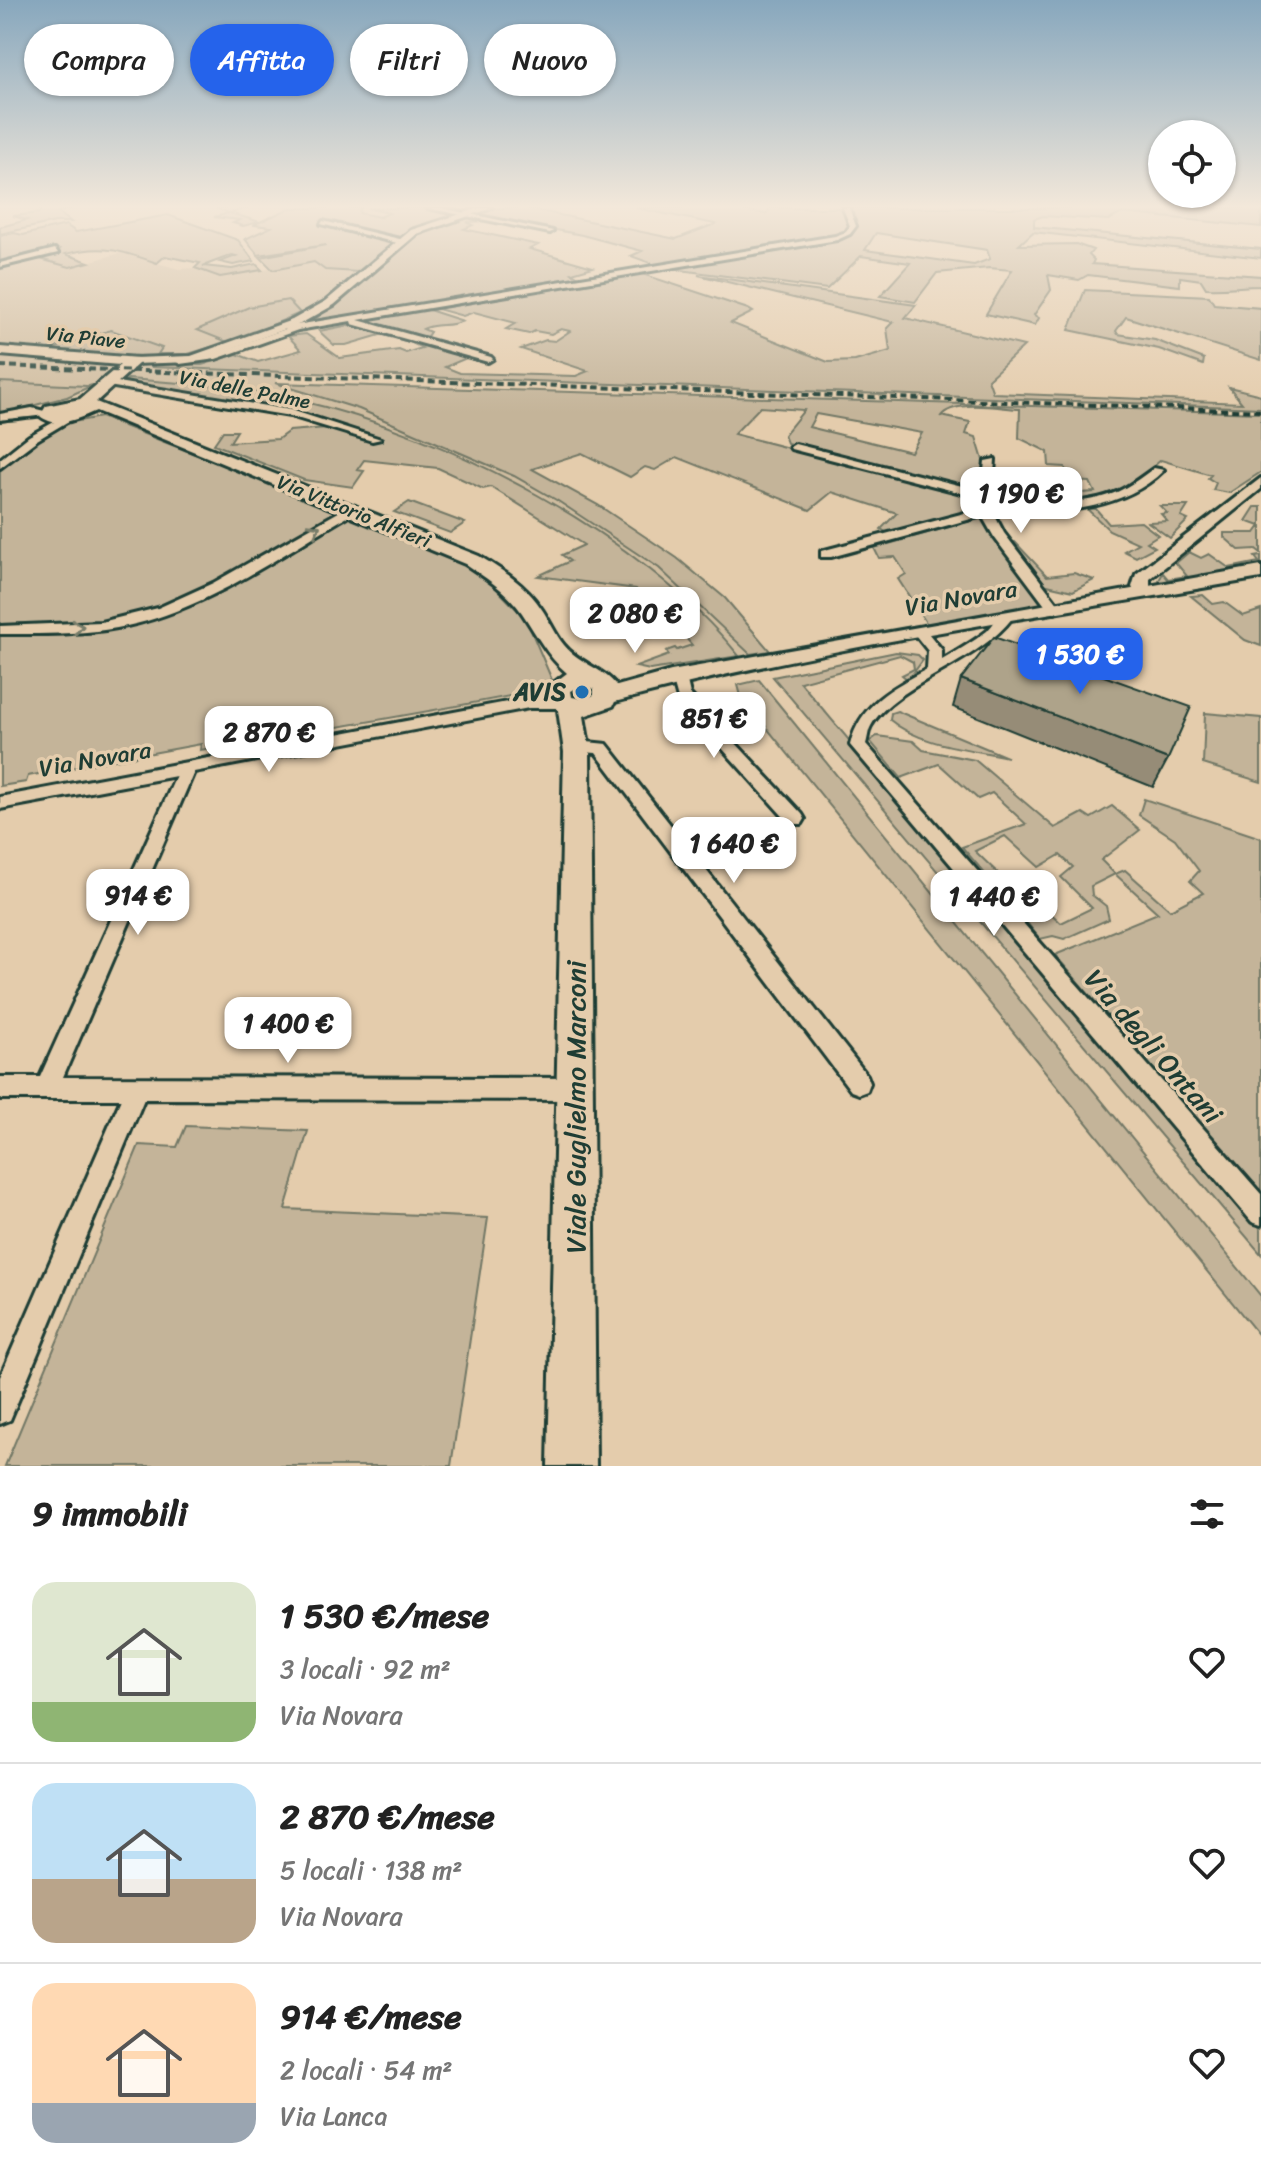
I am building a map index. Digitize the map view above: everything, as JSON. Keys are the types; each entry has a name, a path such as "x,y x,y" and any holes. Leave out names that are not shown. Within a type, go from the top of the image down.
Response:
{"main road":[{"name":"Via Piave","path":"0,351 133,361"},
{"name":"Via Piave","path":"68,411 133,361"},
{"name":"Via Vittorio Alfieri","path":"68,411 119,417 472,560 506,582 530,608 580,693"},
{"name":"Via Novara","path":"580,693 1261,572"},
{"name":"Viale Guglielmo Marconi","path":"572,1466 577,747 580,693"}],"street":[{"path":"291,327 330,303 361,276"},
{"path":"133,361 180,361 291,327 607,276"},
{"path":"347,320 488,359"},
{"name":"Via delle Palme","path":"102,385 291,413 376,439"},
{"path":"0,417 28,411 68,411"},
{"path":"0,465 68,411"},
{"path":"795,447 989,496"},
{"path":"991,461 986,511 998,534 1055,609"},
{"path":"826,554 986,511 1045,509 1110,499 1127,492 1158,470"},
{"path":"1144,593 1140,587 1142,577 1261,482"},
{"path":"0,630 48,630 132,620 199,596 351,509"},
{"name":"Via degli Ontani","path":"1006,617 998,632 934,670 864,723 858,745 1261,1213"},
{"path":"919,631 935,650 934,670"},
{"path":"675,677 683,695 796,819"},
{"name":"Via Novara","path":"0,803 580,693"},
{"path":"577,747 601,748 859,1083"},
{"path":"47,1088 187,769"},
{"path":"0,1088 575,1089"},
{"path":"0,1410 137,1089"}],"shaded area":[{"path":"0,276 362,276 319,311 180,361 0,351"},
{"path":"367,276 649,276 748,309 753,312 731,323 828,362 855,361 890,351 887,328 893,322 704,276 708,276 916,305 905,318 1024,346 988,379 993,393 1242,403 1229,387 1261,395 1261,408 151,367 157,364 202,365 237,354 258,362 301,350 288,336 306,334 340,358 399,350 406,353 422,348 410,342 413,341 469,357 445,367 460,373 576,376 588,371 521,349 546,340 555,341 570,331 561,329 551,334 535,331 529,334 506,329 516,323 474,312 463,316 438,309 429,310 463,321 423,329 430,332 425,339 359,320 309,329 307,326"},
{"path":"729,276 840,276 827,289"},
{"path":"898,276 934,276 915,302 880,296"},
{"path":"1008,276 1048,276 1051,290 1034,315 1039,318 1035,325 986,314"},
{"path":"1057,276 1085,276 1079,280"},
{"path":"1100,276 1261,276 1261,286 1206,288 1201,280 1180,277 1180,286"},
{"path":"1085,290 1209,296 1214,304 1261,308 1261,360 1126,317 1116,331 1118,334 1155,340 1204,359 1203,365 1159,349 1069,330"},
{"path":"288,300 300,313 230,343 197,330 249,307"},
{"path":"355,324 387,333 346,345 334,345 319,331"},
{"path":"111,330 162,348 158,354 188,354 214,346 217,348 197,353 155,358 49,350"},
{"path":"0,355 96,360 118,365 281,372 275,383 359,409 514,476 558,501 659,568 750,654 739,656 723,637 648,570 574,517 495,473 403,434 301,400 240,389 128,379 101,380 87,386 0,382"},
{"path":"125,381 234,389 297,400 416,437 477,464 538,495 596,530 650,569 698,611 739,656 650,670 636,667 669,655 666,651 692,645 663,612 648,617 636,589 538,576 570,561 562,555 584,545 491,487 483,489 438,468 364,460 357,470 364,471 353,487 304,480 214,444 223,431 237,431 230,442 278,439 289,431 327,428 336,423 258,403 136,385"},
{"path":"0,382 93,385 67,397 0,414"},
{"path":"275,383 1261,413 1261,472 1229,493 1213,490 1216,483 1208,478 1211,475 1161,460 1127,487 1095,499 1043,505 998,503 996,475 1005,476 1008,495 1051,500 1051,495 1095,492 1090,482 1069,481 1065,467 1049,466 1048,452 1019,438 1020,409 977,406 956,408 941,416 970,422 966,434 976,437 983,460 982,489 787,443 784,435 804,410 760,407 734,434 982,498 981,510 889,534 881,529 897,513 832,492 810,510 677,457 655,470 645,467 630,477 582,453 532,469 598,505 677,558 725,598 770,651 750,654 659,568 558,501 514,476 359,409","holes":["816,414 922,433 911,452 809,427"]},
{"path":"101,417 418,542 480,572 526,619 552,680 546,689 200,750 201,744 28,776 26,782 0,786 0,470 56,425"},
{"path":"409,502 465,523 450,533 394,512"},
{"path":"1160,506 1188,506 1181,517 1188,520 1170,538 1148,522 1167,521 1161,514 1167,513"},
{"path":"1255,507 1261,507 1261,553 1256,549 1239,550 1224,537 1224,533 1255,533 1260,526 1246,521"},
{"path":"1086,508 1096,509 1109,524 1141,522 1158,535 1147,542 1155,547 1136,557 1124,551 1138,543 1109,530"},
{"path":"981,518 1044,605 927,624 898,579 906,574 895,557 879,558 874,548"},
{"path":"1010,542 1015,542 1047,576 1074,573 1094,580 1073,591 1043,584"},
{"path":"1189,552 1201,558 1209,554 1229,568 1259,562 1255,557 1261,556 1261,568 1162,586 1159,580 1163,573 1168,579 1187,576 1176,563"},
{"path":"1203,595 1213,604 1224,602 1243,616 1261,610 1261,646 1245,640 1191,596"},
{"path":"896,652 918,655 923,660 908,680 902,675 914,669 913,662 900,655 800,682 1261,1229 1261,1254 773,677"},
{"path":"759,680 1261,1296 1261,1338 741,696 738,685"},
{"path":"897,711 1007,757 946,745 916,735 890,720 891,713"},
{"path":"1205,713 1261,718 1261,782 1203,764"},
{"path":"877,736 913,741 923,750 975,760 1055,828 1083,813 1091,818 1112,806 1140,830 1101,860 1115,874 1091,886 1092,895 1106,906 1109,919 1064,939 1053,936 1040,939 1010,901 1011,889 1022,886 1061,923 1092,908 1061,877 1073,867 1060,855 1039,867 1005,836 975,851 1005,880 993,883 962,847 1026,824 992,793 978,799 939,764 901,778 870,741"},
{"path":"1144,799 1261,838 1261,1195 1055,955 1158,913 1115,874 1125,870 1170,910 1203,893 1190,881 1199,871 1175,839 1139,815"},
{"path":"186,1126 308,1131 285,1209 488,1218 451,1466 5,1466 139,1145 177,1147"}],"building":[{"path":"994,637 1191,707 1168,759 961,679"}],"railway":[{"path":"0,366 1261,411"}],"place":[{"name":"AVIS","path":"582,692"}]}
